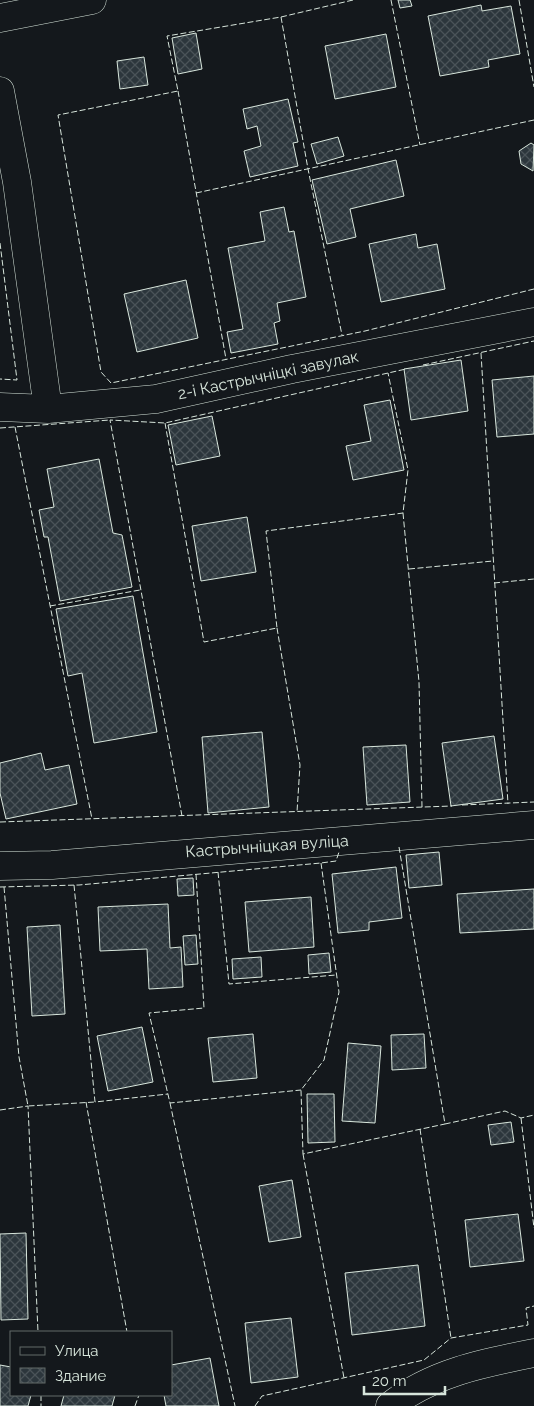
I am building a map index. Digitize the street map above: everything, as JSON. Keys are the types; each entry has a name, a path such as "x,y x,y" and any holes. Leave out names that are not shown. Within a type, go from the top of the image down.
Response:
{"street":[{"path":"0,18 92,0"},
{"path":"0,91 17,182 48,409"},
{"name":"2-і Кастрычніцкі завулак","path":"0,407 48,409 156,399 292,369 534,322"},
{"name":"Кастрычніцкая вуліца","path":"0,866 52,865 534,825"},
{"path":"390,1406 423,1384 453,1371 534,1353"}],"building":[{"path":"398,0 410,0 412,6 400,8"},
{"path":"481,5 482,11 511,6 520,54 488,60 489,67 440,76 428,16"},
{"path":"196,33 202,69 178,74 172,38"},
{"path":"386,34 396,87 335,99 325,46"},
{"path":"144,57 148,85 120,89 117,61"},
{"path":"288,99 298,142 293,143 298,166 250,177 244,151 261,146 257,126 247,129 243,109"},
{"path":"338,137 344,156 317,164 311,144"},
{"path":"531,143 534,145 533,171 521,164 519,151"},
{"path":"396,160 404,196 350,209 356,237 327,244 312,180"},
{"path":"284,207 289,232 294,231 306,297 277,303 280,321 274,323 278,344 231,353 227,332 243,329 228,248 265,241 260,212"},
{"path":"416,234 418,248 437,244 445,289 381,302 369,244"},
{"path":"186,280 198,338 137,352 124,294"},
{"path":"461,360 468,411 411,420 404,369"},
{"path":"534,376 534,434 497,437 492,380"},
{"path":"390,400 404,470 353,480 346,446 371,441 364,405"},
{"path":"212,416 220,456 176,465 168,425"},
{"path":"99,459 113,533 122,535 132,587 60,601 48,537 44,537 39,510 54,507 47,469"},
{"path":"247,517 256,572 201,581 192,526"},
{"path":"133,596 157,732 94,743 82,673 68,676 56,609"},
{"path":"262,732 269,807 208,813 202,737"},
{"path":"494,736 503,799 451,806 442,743"},
{"path":"406,745 410,802 367,805 363,747"},
{"path":"41,753 45,770 69,765 77,804 6,819 0,793 0,763"},
{"path":"439,852 442,885 409,888 406,855"},
{"path":"396,867 402,918 369,922 369,930 338,933 332,874"},
{"path":"193,878 194,895 178,896 177,879"},
{"path":"534,889 534,929 460,933 457,894"},
{"path":"311,897 314,947 249,952 245,902"},
{"path":"168,904 170,948 181,947 183,987 149,989 147,949 100,951 98,907"},
{"path":"60,925 65,1014 32,1016 27,927"},
{"path":"196,935 198,964 185,965 183,936"},
{"path":"329,953 331,972 309,974 308,955"},
{"path":"261,957 262,977 233,979 232,959"},
{"path":"142,1027 153,1082 108,1091 97,1036"},
{"path":"253,1034 257,1078 213,1082 208,1038"},
{"path":"424,1034 426,1068 392,1070 391,1035"},
{"path":"348,1043 381,1046 375,1123 342,1121"},
{"path":"307,1094 334,1094 335,1142 308,1143"},
{"path":"511,1122 514,1142 491,1145 488,1125"},
{"path":"292,1180 301,1237 269,1242 259,1186"},
{"path":"518,1214 524,1261 470,1267 465,1220"},
{"path":"26,1233 28,1319 1,1320 0,1234"},
{"path":"418,1265 425,1326 352,1335 345,1273"},
{"path":"291,1318 298,1377 251,1383 245,1323"},
{"path":"210,1358 219,1406 166,1406 164,1396 172,1396 172,1365"},
{"path":"0,1365 10,1367 10,1396 31,1396 28,1406 0,1406"},
{"path":"64,1396 115,1396 112,1406 61,1406"}],"fence":[{"path":"353,0 281,17 167,36 178,91 58,115 101,372 111,383 365,331 534,289"},
{"path":"391,0 420,145"},
{"path":"519,0 534,87"},
{"path":"281,17 308,169 342,335"},
{"path":"178,91 226,359"},
{"path":"196,193 534,120"},
{"path":"0,243 17,380 0,379"},
{"path":"423,365 534,341"},
{"path":"481,353 508,804"},
{"path":"182,816 110,420 165,423 406,369"},
{"path":"165,423 204,642 277,628 266,531 403,513 408,470 388,373"},
{"path":"0,428 110,420"},
{"path":"15,427 92,819"},
{"path":"403,513 419,682 422,807"},
{"path":"409,569 493,561"},
{"path":"494,583 534,579"},
{"path":"50,606 140,590"},
{"path":"277,628 300,765 297,812"},
{"path":"462,805 534,802"},
{"path":"0,822 452,806"},
{"path":"399,847 445,1124 505,1111 521,1118 534,1115"},
{"path":"0,887 79,885 321,863 336,861 339,852"},
{"path":"321,863 339,992 324,1060 301,1090 303,1154 445,1124"},
{"path":"218,872 229,984 336,975"},
{"path":"196,874 204,1008 149,1013 170,1103 301,1090"},
{"path":"74,885 95,1102 168,1094"},
{"path":"4,887 19,1057 28,1106 95,1102"},
{"path":"86,1102 127,1331"},
{"path":"170,1103 235,1406"},
{"path":"0,1110 28,1106 38,1331"},
{"path":"521,1118 534,1228"},
{"path":"420,1129 451,1338"},
{"path":"303,1154 344,1378"},
{"path":"255,1406 262,1396 424,1360 451,1338 528,1325 526,1308 534,1306"},
{"path":"41,1396 41,1406"},
{"path":"135,1406 139,1396"}]}
